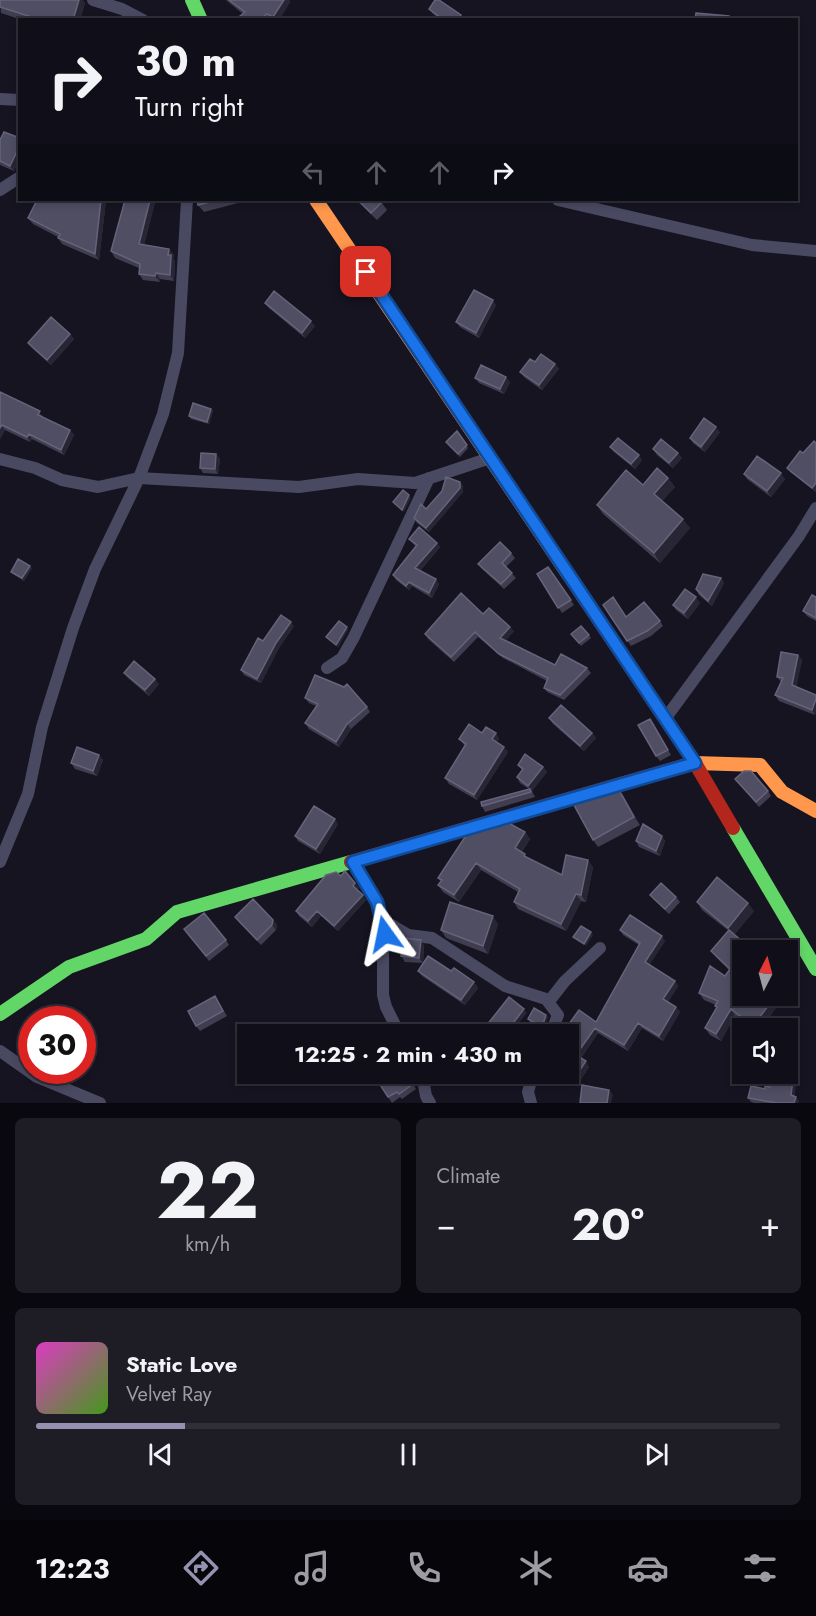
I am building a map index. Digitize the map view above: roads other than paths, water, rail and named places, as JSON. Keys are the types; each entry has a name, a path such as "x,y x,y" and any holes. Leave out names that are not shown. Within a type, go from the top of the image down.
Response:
{"main road":[{"path":"192,0 197,18"},
{"path":"317,201 695,763 816,969"},
{"path":"0,1014 69,967 146,939 177,912 695,763 760,765 782,792 816,811"}],"street":[{"path":"93,0 122,9 139,18"},
{"path":"0,99 18,100"},
{"path":"0,190 18,178"},
{"path":"0,862 27,794 42,727 72,628 95,569 139,478 163,414 178,353 187,201"},
{"path":"562,201 752,245 816,251"},
{"path":"0,459 42,470 62,480 98,487 139,478 299,487 358,479 404,484 489,458"},
{"path":"327,668 342,658 354,637 429,478"},
{"path":"665,719 799,536 816,508"},
{"path":"353,862 377,902 383,920 384,995 386,1007 394,1024"},
{"path":"383,920 408,935 432,938 505,986 550,1000 565,981 600,948"},
{"path":"546,999 558,1015 554,1024"},
{"path":"0,1051 37,1077 100,1103"},
{"path":"424,1084 430,1103"},
{"path":"527,1101 531,1084"}]}
